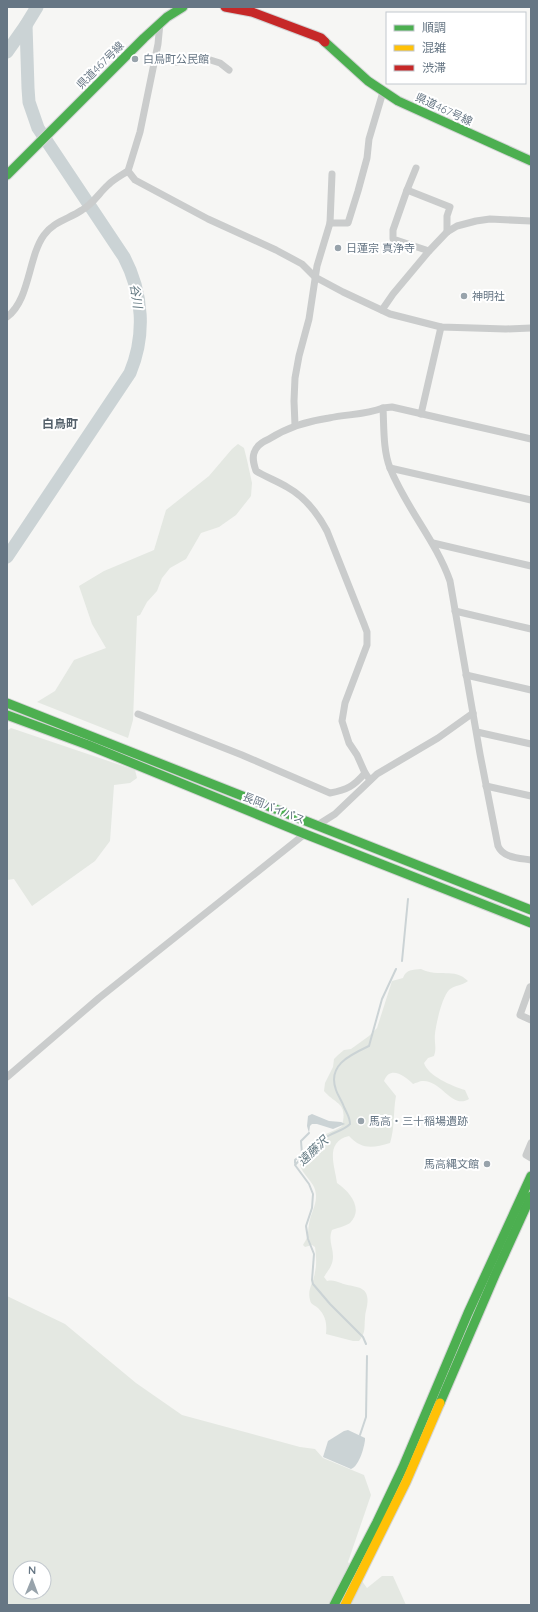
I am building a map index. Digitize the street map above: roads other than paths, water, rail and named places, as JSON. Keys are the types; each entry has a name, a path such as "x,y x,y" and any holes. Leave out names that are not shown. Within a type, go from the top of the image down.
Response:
{"main road":[{"name":"県道467号線","path":"7,175 160,22 182,7"},
{"name":"県道467号線","path":"231,8 252,12 321,38 383,92 398,101 531,161"},
{"name":"長岡バイパス","path":"7,703 531,910"},
{"name":"長岡バイパス","path":"7,715 88,745 305,834 531,923"},
{"path":"334,1605 374,1529 400,1473 468,1314 531,1176"},
{"path":"345,1605 406,1482 495,1275 531,1196"}],"street":[{"path":"7,317 20,300 39,243 51,227 61,220 82,210 94,200 108,184 128,171 140,132 156,56 160,22"},
{"path":"156,56 176,62 204,58 220,63 229,70"},
{"path":"330,223 348,223 367,158 369,139 383,92"},
{"path":"416,168 393,230 393,239 429,251"},
{"path":"128,171 135,180 208,219 276,250 302,264 315,277 390,314 441,327 506,329 531,328"},
{"path":"295,425 295,378 309,319 317,266 330,223 332,174"},
{"path":"407,190 450,207 447,216 447,232"},
{"path":"382,310 393,294 429,251 447,232 457,226 483,220 531,221"},
{"path":"420,414 441,327"},
{"path":"370,780 345,734 342,721 345,703 366,645 367,632 327,531 319,517 297,494 283,484 256,471 253,461 254,452 257,446 285,429 295,425 392,407 531,439"},
{"path":"382,408 390,468 412,511 442,561 450,581 498,846 500,851 506,855 531,860"},
{"path":"390,468 531,500"},
{"path":"432,543 531,566"},
{"path":"455,611 531,629"},
{"path":"466,675 531,690"},
{"path":"7,1076 99,998 305,834 335,814 370,780 394,762 432,741 473,713"},
{"path":"138,714 242,755 330,793 343,791 355,784 365,773"},
{"path":"477,732 531,744"},
{"path":"486,786 531,796"},
{"path":"531,988 530,987 527,994 520,1015 531,1020"},
{"path":"531,1143 526,1155 531,1158"}],"waterway":[{"name":"谷川","path":"7,52 37,7"},
{"name":"谷川","path":"7,557 130,373 135,359 140,329 140,314 135,285 124,257 38,128 29,102 26,25"},
{"name":"遠藤沢","path":"402,961 408,899"},
{"name":"遠藤沢","path":"366,1344 363,1337 330,1304 313,1284 314,1254 308,1239 306,1226 312,1208 313,1194 309,1184 295,1165 319,1142 350,1124 336,1090 334,1081 337,1067 348,1057 369,1046 382,999 396,969"},
{"path":"295,1163 295,1160 302,1154 301,1141 309,1133"},
{"name":"遠藤沢","path":"360,1435 366,1417 367,1356"}],"place":[{"name":"白鳥町公民館","path":"135,59"},
{"name":"日蓮宗 真浄寺","path":"338,248"},
{"name":"神明社","path":"464,296"},
{"name":"馬高・三十稲場遺跡","path":"361,1121"},
{"name":"馬高縄文館","path":"487,1164"}],"district":[{"name":"白鳥町","path":"60,424"}]}
